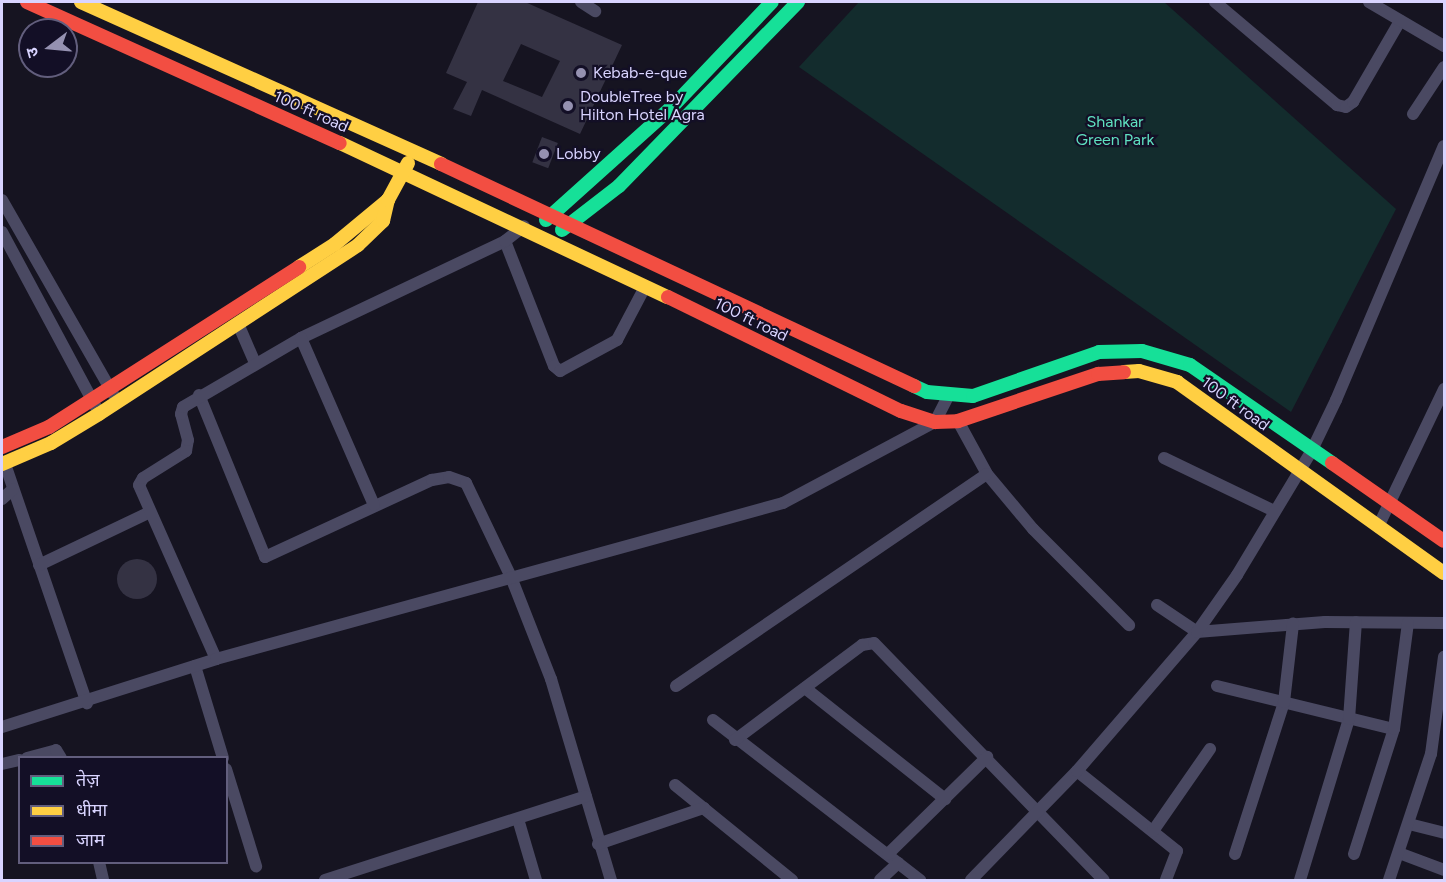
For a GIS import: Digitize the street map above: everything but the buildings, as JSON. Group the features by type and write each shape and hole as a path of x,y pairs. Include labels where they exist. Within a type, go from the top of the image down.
{"main road":[{"name":"100 ft road","path":"27,2 528,228 902,411 935,422 958,421 1098,374 1138,371 1177,382 1298,471 1444,573"},
{"name":"100 ft road","path":"81,2 552,216 904,383 948,396 973,396 1100,352 1142,351 1190,365 1311,452 1392,504 1444,541"},
{"path":"528,228 552,216 671,108 772,2"},
{"path":"549,238 619,186 798,2"},
{"path":"3,464 51,443 99,414 239,326 369,237 383,221 388,201 413,153"},
{"path":"2,447 49,427 92,400 335,244 388,201"}],"street":[{"path":"581,2 595,11"},
{"path":"1369,2 1444,46"},
{"path":"1223,4 1337,105 1346,107 1353,102 1400,21"},
{"path":"1413,114 1444,67"},
{"path":"971,880 1077,771 1197,632 1237,575 1311,452 1444,146"},
{"path":"2,200 118,402"},
{"path":"216,659 150,512 141,481 186,451 188,438 181,411 199,395 301,338 528,228"},
{"path":"2,232 99,414"},
{"path":"505,241 554,366 560,371 617,340 645,287"},
{"path":"239,326 255,363"},
{"path":"301,338 374,505"},
{"path":"1378,527 1392,504 1444,389"},
{"path":"199,395 265,557 432,480 449,477 465,483 511,577 551,679 598,844 611,880"},
{"path":"3,724 87,702 216,659 783,502 935,422 948,396"},
{"path":"958,421 987,474 1033,529 1129,626"},
{"path":"1164,458 1274,511"},
{"path":"3,464 87,702"},
{"path":"676,686 987,474"},
{"path":"2,499 13,489"},
{"path":"39,565 150,512"},
{"path":"1157,604 1197,632 1293,624 1444,623"},
{"path":"1300,880 1349,719 1356,622"},
{"path":"1354,854 1394,729 1408,623"},
{"path":"1235,854 1284,702 1293,624"},
{"path":"735,740 862,645 874,643 1104,880"},
{"path":"1389,880 1409,824 1435,734 1444,657"},
{"path":"195,666 222,756"},
{"path":"1217,686 1394,729"},
{"path":"805,688 945,799"},
{"path":"713,720 735,740 920,880"},
{"path":"1152,831 1210,749"},
{"path":"34,756 56,750 60,756"},
{"path":"888,854 987,757"},
{"path":"2,764 18,760"},
{"path":"1077,771 1178,854 1166,880"},
{"path":"228,775 256,866"},
{"path":"675,785 792,880"},
{"path":"325,880 586,796"},
{"path":"598,844 704,808"},
{"path":"518,819 532,880"},
{"path":"1409,824 1444,833"},
{"path":"1399,853 1444,870"},
{"path":"880,880 898,863"},
{"path":"99,864 103,880"}],"green space":[{"name":"Shankar Green Park","path":"859,2 1164,2 1396,209 1291,412 799,67"}],"traffic: fast":[{"path":"546,220 671,108 772,2"},
{"path":"562,230 619,186 798,2"},
{"path":"914,386 927,392 973,396 1099,352 1142,351 1190,365 1332,463"}],"traffic: slow":[{"path":"81,2 441,164"},
{"path":"340,143 668,297"},
{"path":"2,464 51,443 99,414 358,245 383,221 388,200 408,163"},
{"path":"299,267 335,244 388,200"},
{"path":"1124,372 1139,371 1177,382 1444,573"}],"traffic: jam":[{"path":"27,2 340,143"},
{"path":"441,164 914,386"},
{"path":"2,447 49,427 299,267"},
{"path":"668,297 901,411 935,422 958,421 1098,374 1124,372"},
{"path":"1332,463 1444,541"}],"place":[{"name":"Kebab-e-que","path":"581,73"},
{"name":"DoubleTree by Hilton Hotel Agra","path":"568,106"},
{"name":"Lobby","path":"544,154"}]}
